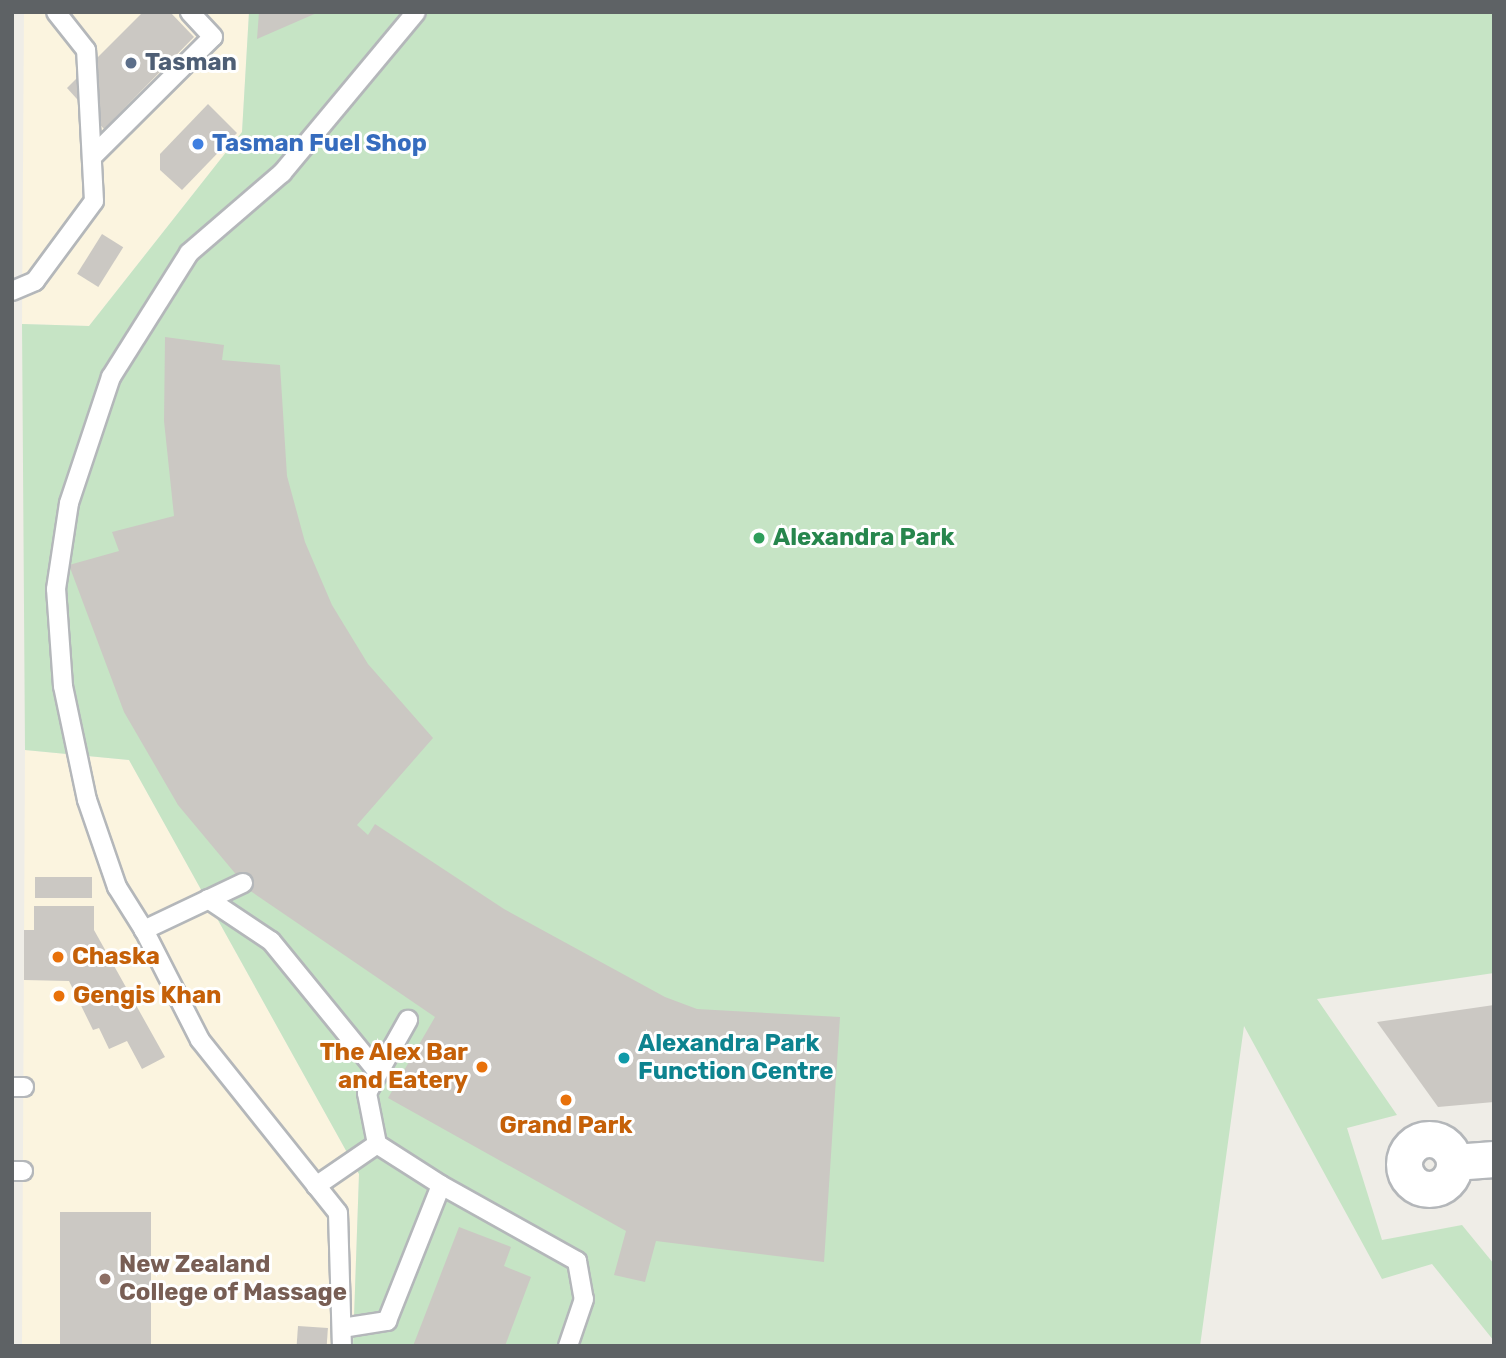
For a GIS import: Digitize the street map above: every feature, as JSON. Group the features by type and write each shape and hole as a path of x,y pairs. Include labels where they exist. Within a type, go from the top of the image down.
{"street":[{"path":"1454,1162 1494,1159"}],"lane":[{"path":"12,290 35,281 94,201 86,50 56,12"},
{"path":"92,157 213,37 190,12"},
{"path":"416,12 282,173 189,253 111,377 83,451 56,589 62,686 87,800 117,887 144,930 200,1040 338,1213 342,1337 387,1321 441,1185"},
{"path":"144,930 243,883"},
{"path":"208,899 271,941 378,1072"},
{"path":"408,1020 378,1072 366,1112 377,1144 441,1185 577,1261 584,1299 570,1345"},
{"path":"316,1186 377,1144"}],"shaded area":[{"path":"24,12 249,12 242,132 89,326 22,324"},
{"path":"25,750 129,760 359,1174 353,1346 22,1346"}],"green space":[{"name":"Alexandra Park","path":"249,12 1494,12 1494,973 1317,999 1397,1115 1347,1128 1382,1240 1462,1225 1494,1264 1494,1341 1432,1264 1382,1279 1244,1026 1200,1346 353,1346 359,1174 129,760 25,750 22,324 89,326 242,132"}],"building":[{"name":"Tasman","path":"143,12 170,12 194,37 104,129 67,88"},
{"path":"259,12 319,12 257,39"},
{"name":"Tasman Fuel Shop","path":"208,104 237,133 182,190 160,170 160,154"},
{"path":"102,234 123,247 98,287 77,274"},
{"path":"165,337 224,345 222,360 280,365 287,476 305,542 332,605 368,664 433,738 357,825 368,835 375,824 504,909 665,997 697,1009 840,1017 824,1262 656,1241 645,1282 614,1275 626,1231 388,1098 435,1017 249,890 178,805 124,712 69,565 119,551 112,532 174,516 164,421"},
{"path":"35,877 92,877 92,898 35,898"},
{"path":"34,906 94,906 94,930 165,1057 142,1069 127,1041 109,1049 99,1028 93,1030 69,981 24,980 24,930 34,930"},
{"path":"1494,1005 1494,1102 1438,1107 1377,1022"},
{"name":"New Zealand College of Massage","path":"60,1212 151,1212 151,1346 60,1346"},
{"path":"459,1227 511,1247 504,1266 531,1277 505,1346 413,1346"},
{"path":"298,1326 328,1328 327,1346 297,1346"}],"place":[{"name":"Tasman","path":"131,63"},
{"name":"Tasman Fuel Shop","path":"198,144"},
{"name":"Alexandra Park","path":"759,538"},
{"name":"Chaska","path":"58,957"},
{"name":"Gengis Khan","path":"59,996"},
{"name":"Alexandra Park Function Centre","path":"624,1058"},
{"name":"The Alex Bar and Eatery","path":"482,1067"},
{"name":"Grand Park","path":"566,1100"},
{"name":"New Zealand College of Massage","path":"105,1279"}]}
